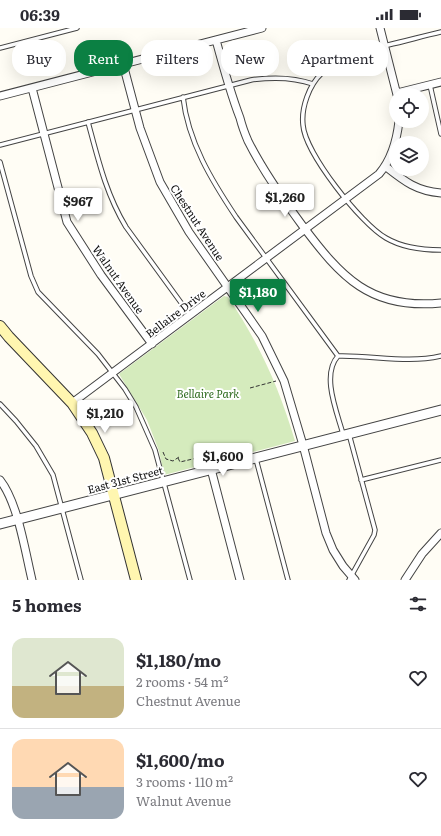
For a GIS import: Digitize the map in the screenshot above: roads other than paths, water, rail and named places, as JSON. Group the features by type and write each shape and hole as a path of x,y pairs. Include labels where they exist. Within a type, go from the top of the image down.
{"main road":[{"path":"0,326 72,403 92,434 101,452 114,494 136,580"}],"street":[{"path":"133,61 262,28"},
{"path":"380,28 383,40"},
{"path":"216,40 228,85 248,140 278,193 332,264 363,289 379,296 406,303 441,303"},
{"path":"388,58 396,88"},
{"path":"0,96 78,76"},
{"name":"Chestnut Avenue","path":"126,76 140,128 160,182 189,232 262,336 284,381 326,533 342,566 352,579"},
{"path":"419,88 441,82"},
{"name":"Walnut Avenue","path":"32,88 67,222 101,275 152,344"},
{"name":"Bellaire Drive","path":"72,403 374,178 385,166 393,147 398,128"},
{"path":"385,166 411,186 430,192 441,193"},
{"name":"East 31st Street","path":"0,524 164,482 208,466 256,458 441,410"},
{"path":"208,466 240,580"},
{"path":"0,480 7,490 17,520 32,580"},
{"path":"405,580 422,554 441,533"}],"lane":[{"path":"0,48 77,28"},
{"path":"388,45 441,32"},
{"path":"319,76 313,84 304,112 303,126 310,148 317,160 346,199 375,230 391,241 416,249 441,250"},
{"path":"0,145 251,80 270,78 291,79 313,84"},
{"path":"430,85 441,134"},
{"path":"183,98 184,109 192,136 209,174 236,217 338,356"},
{"path":"88,122 102,176 118,214 135,240 190,315"},
{"path":"0,162 31,276 38,292 98,354 125,389 136,407 155,450 190,580"},
{"path":"338,356 409,360 427,359 441,356"},
{"path":"338,356 333,363 331,370 331,390 362,480 375,530 374,536 352,579"},
{"path":"0,404 36,446 53,475 80,580"},
{"path":"256,458 288,580"},
{"path":"362,480 441,460"}],"park label":[{"name":"Bellaire Park","path":"208,393"}]}
